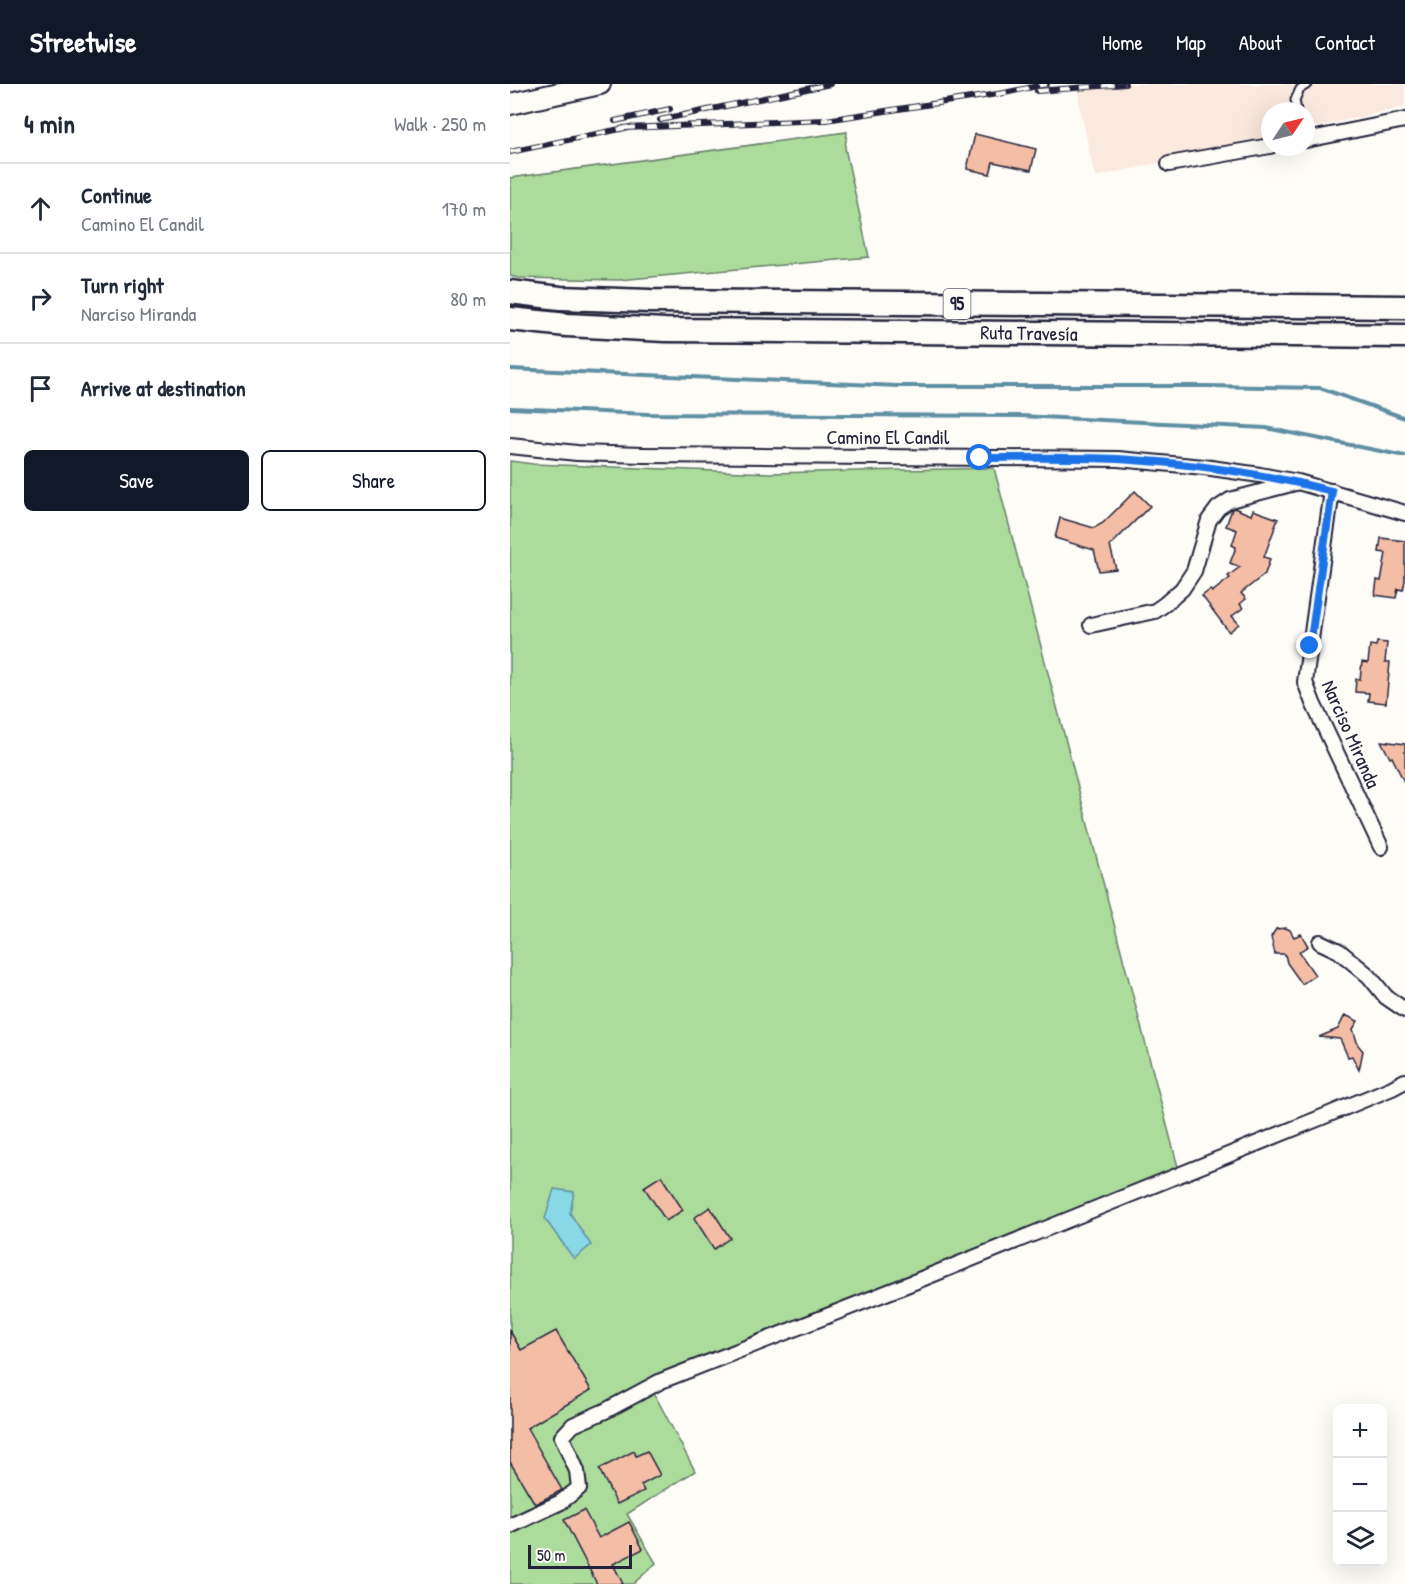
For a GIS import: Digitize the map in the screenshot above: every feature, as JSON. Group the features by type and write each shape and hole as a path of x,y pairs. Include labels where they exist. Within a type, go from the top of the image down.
{"highway":[{"name":"Ruta Travesía","path":"510,292 560,298 650,302 1405,307"},
{"name":"Ruta Travesía","path":"510,319 633,329 1405,336"}],"main road":[{"path":"510,104 600,84"}],"street":[{"path":"1315,136 1405,120"},
{"path":"1169,164 1261,148"},
{"name":"Camino El Candil","path":"510,446 577,453 1118,459 1204,467 1298,482 1405,513"},
{"path":"1091,625 1155,610 1174,597 1194,571 1209,520 1223,504 1236,498 1298,482"},
{"name":"Narciso Miranda","path":"1332,491 1305,682 1381,847"},
{"path":"1320,942 1339,951 1369,976 1386,997 1405,1010"},
{"path":"510,1526 561,1502 579,1488 578,1471 562,1437 573,1425 661,1381 1320,1118 1405,1081"}],"lane":[{"path":"1295,102 1300,89 1308,84"}],"shaded area":[{"path":"1077,84 1405,84 1405,107 1315,127 1315,102 1261,102 1261,140 1095,177"}],"green space":[{"path":"847,132 845,148 869,257 619,280 510,276 510,178"},
{"path":"510,461 533,464 770,473 994,468 1178,1167 807,1318 647,1380 695,1471 627,1514 656,1563 633,1584 510,1584"}],"water":[{"path":"554,1189 574,1192 570,1213 591,1245 574,1259 545,1219"}],"building":[{"path":"975,134 1036,149 1031,170 993,162 990,174 967,169"},
{"path":"1135,491 1150,506 1110,546 1116,569 1099,571 1094,550 1055,538 1060,518 1094,528 1103,523"},
{"path":"1234,508 1251,515 1253,510 1278,519 1264,557 1270,559 1265,574 1241,593 1246,599 1240,604 1243,608 1232,616 1239,624 1229,632 1202,596 1210,590 1212,592 1240,567 1230,563 1236,547 1232,545 1237,530 1226,526"},
{"path":"1381,538 1405,541 1405,581 1403,590 1398,589 1396,598 1375,595 1377,580 1381,581 1386,553 1379,552"},
{"path":"1377,642 1387,643 1385,662 1390,662 1386,703 1368,701 1369,693 1355,692 1356,679 1360,679 1362,662 1368,663 1370,645 1376,646"},
{"path":"1381,741 1405,744 1405,784 1392,757 1390,758"},
{"path":"1286,928 1294,937 1301,934 1308,946 1299,952 1315,975 1302,984 1287,963 1285,954 1275,954 1271,937 1276,929"},
{"path":"1345,1015 1358,1021 1353,1029 1358,1045 1363,1051 1359,1070 1352,1056 1348,1057 1340,1039 1319,1037 1338,1029"},
{"path":"661,1176 683,1210 666,1221 644,1187"},
{"path":"710,1207 730,1238 714,1249 694,1218"},
{"path":"510,1331 521,1350 556,1331 591,1390 527,1428 562,1490 535,1504 510,1462"},
{"path":"634,1451 636,1456 647,1451 660,1475 641,1485 644,1491 617,1504 599,1469"},
{"path":"584,1510 599,1538 629,1522 643,1549 613,1564 623,1584 597,1584 564,1520"}],"waterway":[{"path":"510,369 898,386 1320,388 1405,418"},
{"path":"510,408 648,414 1020,416 1266,428 1405,456"}],"railway":[{"path":"660,120 830,84"},
{"path":"624,128 826,120 1004,93 1047,84"},
{"path":"1037,91 1125,84"},
{"path":"615,121 670,109"},
{"path":"510,152 630,127"}],"route":[{"path":"980,458 1118,459 1204,467 1298,482 1332,491 1310,646"}]}
